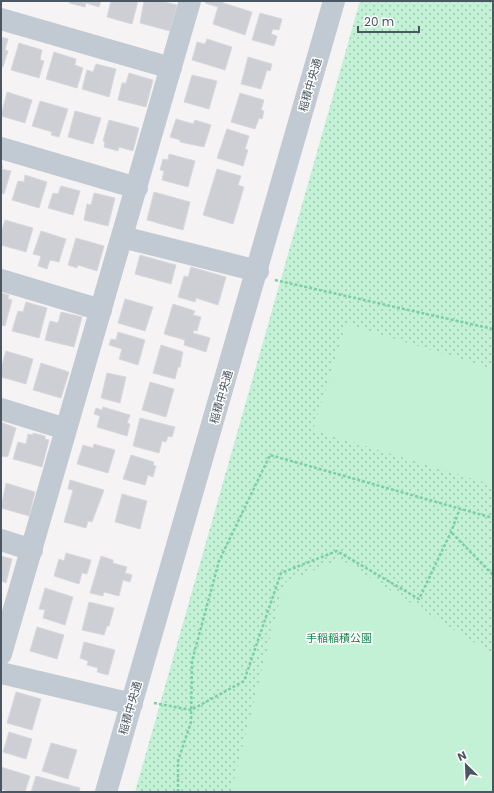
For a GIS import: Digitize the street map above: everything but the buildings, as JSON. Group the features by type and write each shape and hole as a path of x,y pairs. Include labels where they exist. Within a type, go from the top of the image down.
{"street":[{"path":"1,654 190,1"},
{"name":"稲積中央通","path":"106,792 140,703 265,275 334,1"},
{"path":"1,19 171,68"},
{"path":"1,148 136,188"},
{"path":"122,237 265,275"},
{"path":"1,280 101,310"},
{"path":"1,409 66,429"},
{"path":"1,540 32,550"},
{"path":"1,673 140,703"}],"path":[{"path":"265,275 493,329"},
{"path":"178,792 178,761 191,722 192,661 219,561 270,456 493,518"},
{"path":"140,703 191,710 244,681 281,574 336,551 419,599 451,532 460,508"},
{"path":"451,532 493,575"}],"green space":[{"name":"手稲稲積公園","path":"360,1 493,1 493,792 135,792"},
{"path":"346,324 493,369 493,485 313,430"},
{"path":"340,559 493,654 493,792 231,792 284,583"}]}
